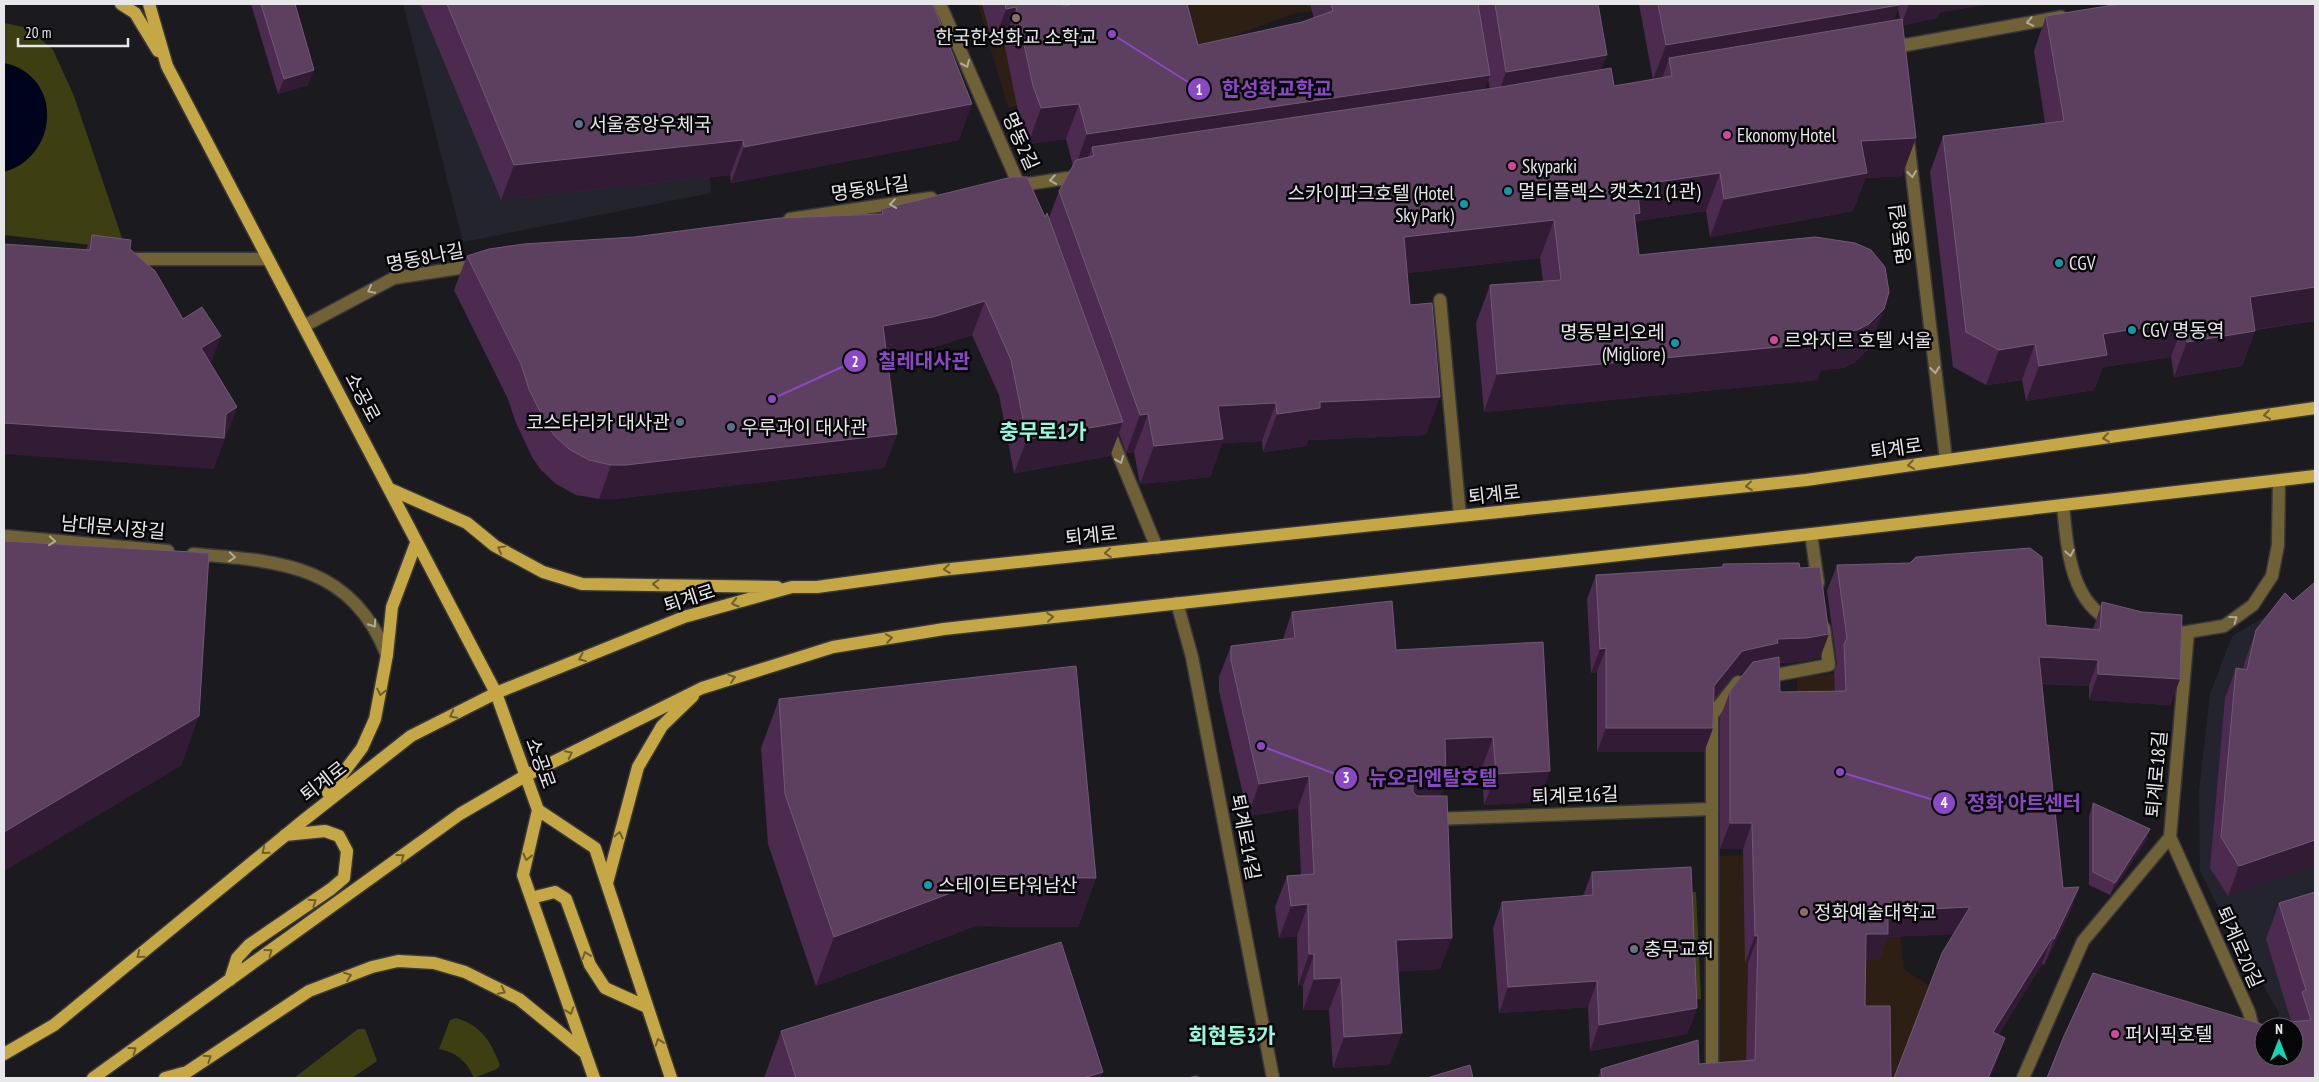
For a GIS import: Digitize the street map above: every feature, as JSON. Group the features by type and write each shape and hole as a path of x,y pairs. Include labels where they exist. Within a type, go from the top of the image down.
{"main road":[{"path":"121,4 135,13 167,66"},
{"name":"소공로","path":"148,4 167,66 496,693 538,810 523,875 594,1078"},
{"name":"퇴계로","path":"4,1054 54,1025 285,835 411,736 496,693 684,617 792,587 817,587 940,570 1806,480 2315,408"},
{"path":"93,1078 460,814 525,776 702,688 833,646 944,629 1811,534 2315,476"},
{"path":"390,489 467,523 495,546 543,572 582,584 792,587"},
{"path":"304,820 336,785 362,748 375,719 387,655 392,607 416,543"},
{"path":"607,883 638,767 662,726 702,688"},
{"name":"소공로","path":"538,810 595,848 671,1078"},
{"path":"230,980 237,958 249,945 344,878 347,851 339,836 324,831 285,835"},
{"path":"531,898 555,892 566,898 590,965 605,988 647,1006"},
{"path":"165,1078 187,1072 308,991 372,968 398,961 434,963 465,972 519,999 584,1052"}],"street":[{"name":"명동2길","path":"940,4 1020,185 1026,204"},
{"path":"1877,51 1897,52 2072,15"},
{"path":"1894,30 1897,52"},
{"name":"명동8길","path":"1906,126 1946,460"},
{"path":"1000,188 1097,174"},
{"name":"명동8나길","path":"775,221 941,197"},
{"path":"110,258 268,259"},
{"name":"명동8나길","path":"304,326 394,278 491,263"},
{"path":"1440,300 1460,516"},
{"path":"1103,414 1157,548"},
{"path":"2165,635 2224,626 2253,605 2272,576 2278,545 2279,480"},
{"path":"2063,505 2072,564 2082,593 2090,608 2101,617 2127,628"},
{"path":"1811,534 1820,600"},
{"name":"남대문시장길","path":"4,536 256,559 292,567 325,580 350,597 367,615 378,632 387,655"},
{"name":"퇴계로14길","path":"1177,603 1192,657 1273,1078"},
{"path":"1712,1078 1712,716 1739,681 1828,665 1822,618"},
{"name":"퇴계로18길","path":"2023,1078 2083,941 2170,837 2188,632"},
{"name":"퇴계로16길","path":"1419,820 1712,809"},
{"name":"퇴계로20길","path":"2170,837 2249,1012 2254,1034"}],"shaded area":[{"name":"서울중앙우체국","path":"403,4 697,4 711,193 463,242"},
{"path":"978,4 1390,4 1295,13 1179,56 1008,108"},
{"path":"4,23 28,28 53,50 74,96 122,238 117,248 4,235"},
{"path":"2272,613 2315,650 2315,1078 2304,1067 2304,1017 2279,1017 2279,1013 2214,899 2200,870 2199,791 2210,694 2232,636"},
{"name":"정화예술대학교","path":"1872,670 1887,833 1904,969 1941,994 1922,1078 1712,1078 1712,856 1801,853 1797,677"},
{"path":"1696,892 1701,999 1686,1000 1681,893"},
{"path":"456,1018 465,1021 479,1030 489,1042 500,1065 497,1069 474,1078 461,1059 456,1055 439,1049 450,1020"},
{"path":"358,1029 365,1029 377,1061 352,1078 294,1078"}],"water":[{"path":"4,63 23,70 37,83 45,99 47,116 44,134 36,150 22,163 4,172"}],"building":[{"path":"261,4 295,4 314,70 284,79"},
{"path":"447,4 933,4 972,104 744,147 743,140 514,165"},
{"path":"1005,4 1063,4 1064,6 1074,4 1187,4 1198,45 1302,22 1333,11 1331,4 1478,4 1490,75 1087,134 1079,104 1041,108 1033,86 1016,7 1006,9"},
{"path":"1495,4 1598,4 1607,55 1506,72"},
{"path":"1658,4 1899,4 1899,5 1666,45"},
{"path":"2119,4 2315,4 2315,287 2250,297 2255,331 2187,342 2184,321 2103,334 2107,355 2039,366 2035,344 1999,350 1966,332 1943,136 2064,121 2046,16"},
{"path":"1902,19 1916,138 1861,141 1867,173 1724,199 1720,173 1637,185 1640,213 1634,214 1639,255 1815,237 1855,243 1871,250 1885,267 1889,292 1884,309 1869,324 1857,330 1831,332 1831,342 1497,374 1490,285 1561,280 1554,220 1404,237 1410,305 1432,303 1440,397 1320,402 1320,408 1277,414 1276,403 1218,406 1223,439 1154,446 1148,414 1140,415 1059,191 1076,160 1094,156 1092,147 1501,87 1611,68 1614,86 1672,76 1669,58"},
{"path":"1012,177 1027,177 1045,217 1047,213 1123,422 1027,439 1011,360 985,301 933,317 883,326 897,434 626,465 611,465 589,460 569,449 554,435 545,422 529,389 521,364 467,256 489,249 524,244 634,237 780,218 883,214 882,209"},
{"path":"92,235 131,240 130,249 155,271 183,319 202,307 221,336 201,348 237,407 226,414 224,438 4,423 4,244 90,250"},
{"path":"4,541 209,553 199,716 4,832"},
{"path":"2030,548 2042,557 2046,625 2100,630 2102,602 2142,612 2182,615 2180,679 2098,674 2098,660 2039,657 2063,888 2079,887 2054,939 2052,938 1993,1032 2005,1038 1988,1078 1894,1078 1942,953 1970,907 1888,911 1888,934 1866,934 1865,1006 1890,1006 1891,1078 1602,1078 1601,1069 1698,1040 1699,1064 1755,1060 1758,936 1755,936 1752,823 1730,823 1730,691 1753,662 1779,657 1780,692 1846,691 1844,645 1847,638 1837,565 1910,563 1916,557"},
{"path":"1799,563 1800,568 1820,567 1829,634 1807,638 1777,639 1778,643 1742,651 1714,686 1713,728 1606,728 1606,648 1600,649 1596,575 1723,567 1723,564"},
{"path":"2315,582 2315,840 2239,866 2221,837 2236,668 2247,670 2256,630 2285,593 2293,601"},
{"path":"1392,601 1396,650 1543,642 1550,771 1496,774 1493,737 1445,739 1446,780 1420,780 1413,785 1413,792 1417,796 1447,796 1452,938 1396,940 1402,1033 1344,1037 1341,978 1314,979 1314,954 1309,954 1308,904 1291,906 1287,876 1314,874 1309,776 1259,784 1231,660 1231,646 1295,638 1292,612"},
{"name":"스테이트타워남산","path":"1076,666 1096,878 993,877 834,937 785,794 779,699"},
{"path":"2093,803 2150,829 2115,883 2093,872"},
{"path":"1691,867 1697,1008 1599,1025 1597,981 1508,987 1502,902 1593,895 1592,872"},
{"path":"2315,892 2315,1078 2047,1078 2093,973 2254,1022 2254,1067 2304,1067 2304,1021 2311,1020 2302,992 2306,990 2279,903"},
{"path":"1061,942 1103,1072 1083,1078 796,1078 781,1031"},
{"path":"1470,1065 1473,1078 1427,1078"}],"place":[{"name":"한국한성화교 소학교","path":"1016,18"},
{"name":"한성화교학교","path":"1112,34"},
{"name":"서울중앙우체국","path":"579,124"},
{"name":"Ekonomy Hotel","path":"1727,135"},
{"name":"Skyparki","path":"1512,166"},
{"name":"멀티플렉스 캣츠21 (1관)","path":"1508,191"},
{"name":"스카이파크호텔 (Hotel Sky Park)","path":"1464,204"},
{"name":"CGV","path":"2059,263"},
{"name":"CGV 명동역","path":"2132,330"},
{"name":"르와지르 호텔 서울","path":"1774,340"},
{"name":"명동밀리오레 (Migliore)","path":"1675,343"},
{"name":"칠레대사관","path":"772,399"},
{"name":"코스타리카 대사관","path":"680,422"},
{"name":"우루과이 대사관","path":"731,427"},
{"name":"뉴오리엔탈호텔","path":"1261,746"},
{"name":"정화 아트센터","path":"1840,772"},
{"name":"스테이트타워남산","path":"928,885"},
{"name":"정화예술대학교","path":"1804,912"},
{"name":"충무교회","path":"1634,949"},
{"name":"퍼시픽호텔","path":"2115,1034"}],"district":[{"name":"충무로1가","path":"1043,432"},
{"name":"회현동3가","path":"1232,1036"}]}
